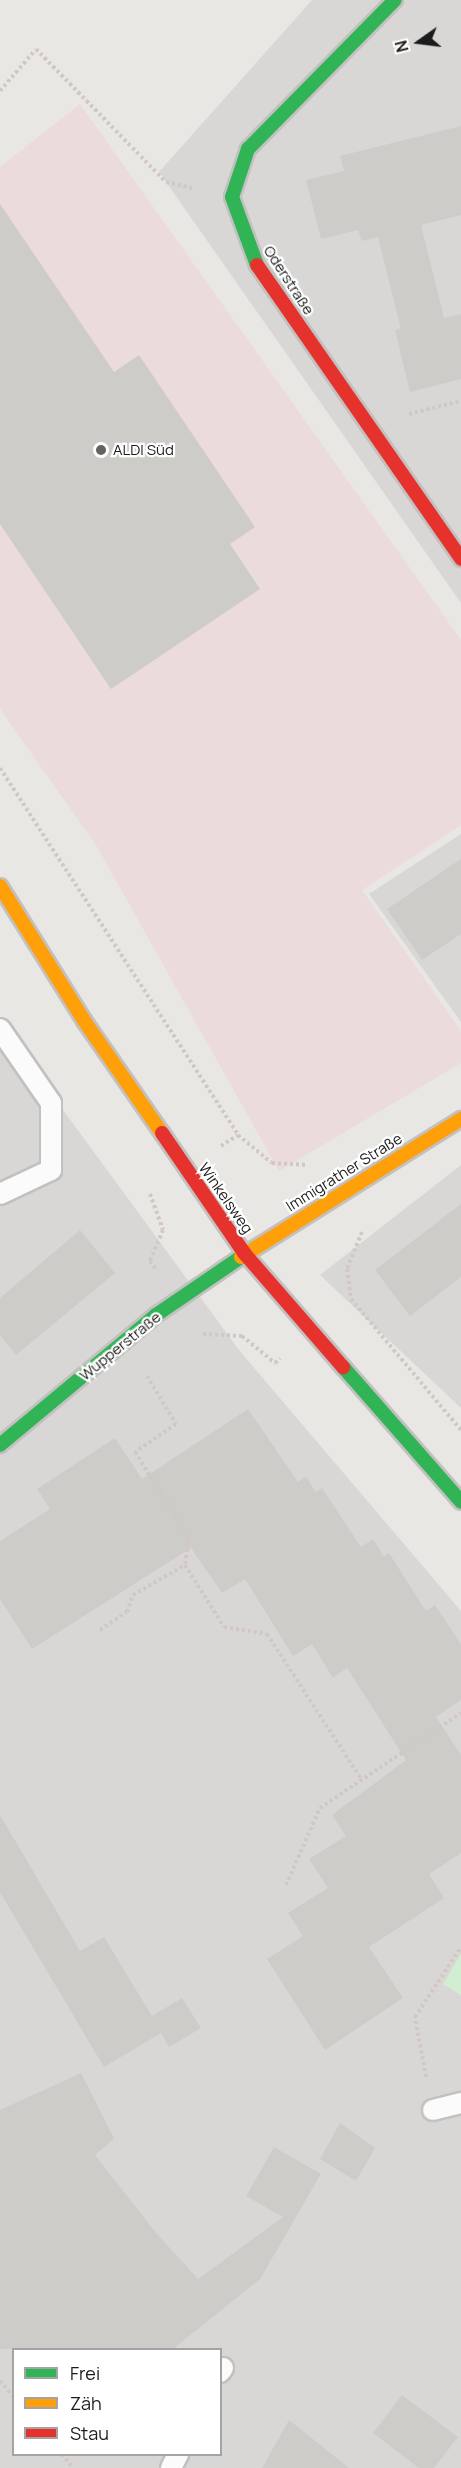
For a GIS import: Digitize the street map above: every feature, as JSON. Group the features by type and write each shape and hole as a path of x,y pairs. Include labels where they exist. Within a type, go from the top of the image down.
{"street":[{"path":"232,197 248,148 395,0"},
{"name":"Oderstraße","path":"232,197 251,256 461,559"},
{"name":"Winkelsweg","path":"0,886 86,1022 245,1254 461,1502"},
{"name":"Immigrather Straße","path":"245,1254 461,1119"},
{"name":"Wupperstraße","path":"0,1444 156,1315 245,1254"}],"lane":[{"path":"0,1029 51,1103 51,1170 0,1194"},
{"path":"433,2110 461,2103"}],"path":[{"path":"0,91 36,49 165,182 232,197"},
{"path":"0,768 238,1135"},
{"path":"351,1299 461,1430"},
{"path":"146,1373 176,1424 135,1452 189,1537 185,1565 224,1627 267,1634 361,1779"},
{"path":"100,1630 127,1612 133,1595 185,1565"},
{"path":"286,1885 320,1808 461,1713"},
{"path":"433,2110 415,2017 461,1947"},
{"path":"0,2381 12,2395"},
{"path":"64,2456 73,2468"}],"shaded area":[{"path":"312,0 461,0 461,603 159,172"},
{"path":"80,104 461,640 461,825 362,890 461,1031 461,1063 279,1171 96,845 0,709 0,167"},
{"path":"461,834 461,1022 369,894"},
{"path":"0,1024 239,1350 461,1611 461,2468 0,2468"},
{"path":"461,1165 461,1408 320,1275"}],"green space":[{"path":"461,1954 461,1995 443,1984"}],"building":[{"path":"461,126 461,215 421,225 444,318 461,314 461,379 410,392 395,330 401,329 378,237 362,241 358,230 321,239 306,180 344,171 340,156"},
{"name":"ALDI Süd","path":"0,204 114,372 139,355 255,527 230,544 260,589 111,689 0,524"},
{"path":"461,859 461,934 422,960 387,909"},
{"path":"461,1204 461,1277 410,1316 375,1270"},
{"path":"80,1230 115,1273 16,1355 0,1335 0,1298"},
{"path":"248,1409 298,1482 306,1477 316,1492 322,1488 361,1547 373,1539 384,1557 389,1553 426,1611 435,1605 461,1644 461,1700 436,1717 461,1755 461,1853 429,1874 444,1898 369,1947 403,1998 325,2050 267,1959 303,1936 288,1913 328,1888 309,1859 346,1836 332,1815 406,1760 347,1668 333,1678 312,1644 293,1656 245,1579 222,1593 191,1548 32,1649 0,1599 0,1541 50,1509 37,1489 115,1438 142,1479"},
{"path":"0,1815 80,1951 104,1937 152,2016 182,1998 201,2028 169,2047 161,2033 104,2067 0,1892"},
{"path":"81,2073 114,2139 95,2155 157,2234 198,2279 283,2217 246,2196 274,2147 321,2174 260,2279 174,2348 0,2349 0,2110"},
{"path":"340,2123 375,2148 356,2181 320,2159"},
{"path":"402,2395 458,2437 434,2468 419,2468 373,2433"},
{"path":"289,2420 349,2468 262,2468"}],"traffic: fast":[{"path":"257,265 232,197 248,149 395,0"},
{"path":"0,1445 156,1315 241,1257"},
{"path":"343,1367 461,1502"}],"traffic: slow":[{"path":"0,886 85,1022 162,1133"},
{"path":"241,1257 461,1119"}],"traffic: jam":[{"path":"257,265 461,559"},
{"path":"162,1133 245,1254 343,1367"}],"place":[{"name":"ALDI Süd","path":"101,450"}]}
